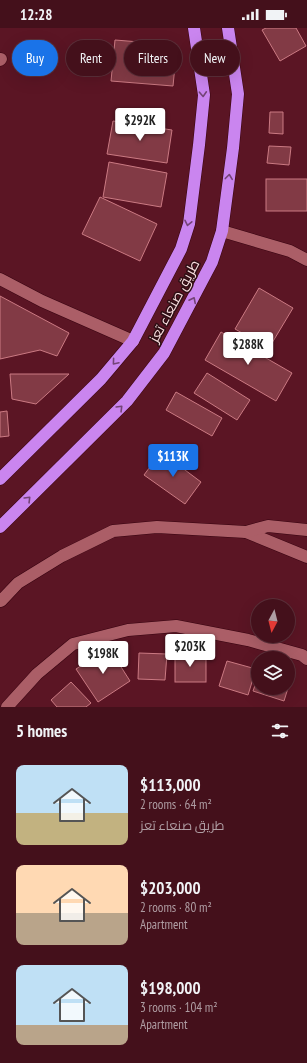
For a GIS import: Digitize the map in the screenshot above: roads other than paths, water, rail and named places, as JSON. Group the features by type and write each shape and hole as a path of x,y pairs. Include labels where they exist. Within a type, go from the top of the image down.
{"highway":[{"name":"طريق صنعاء تعز","path":"0,479 101,378 133,341 181,249 189,224 204,95 194,28"},
{"name":"طريق صنعاء تعز","path":"0,527 127,401 164,353 212,262 222,231 233,148 238,94 228,28"}],"street":[{"path":"222,231 290,251 307,260"},
{"path":"0,279 42,301 133,341"},
{"path":"1,601 18,583 62,556 112,531 157,527 246,532 268,526 307,530"},
{"path":"246,532 307,557"},
{"path":"7,707 37,674 73,644 128,630 176,626 248,640 302,655 307,659"}]}
